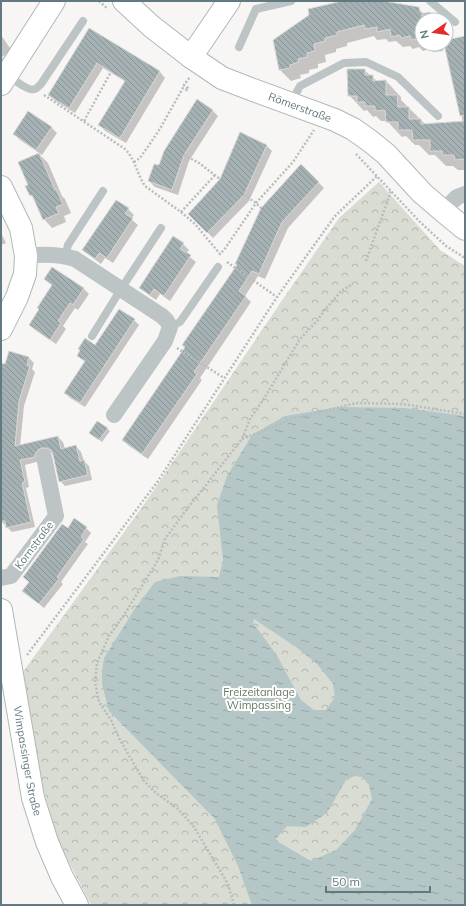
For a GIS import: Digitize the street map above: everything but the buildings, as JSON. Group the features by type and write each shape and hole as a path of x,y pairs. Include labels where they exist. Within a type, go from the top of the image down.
{"street":[{"path":"4,79 54,1"},
{"path":"189,69 229,1"},
{"name":"Römerstraße","path":"118,6 151,26 189,69 222,78 335,120 353,129 386,154 422,193 442,211 465,228"},
{"path":"1,187 21,228 26,256 25,274 17,297 1,329"},
{"path":"442,211 457,197 465,194"},
{"path":"26,256 42,254 65,256 80,262 162,316 167,321 168,334 114,415"},
{"name":"Kornstraße","path":"1,578 11,576 56,516 44,457"},
{"name":"Wimpassinger Straße","path":"1,610 33,798 47,842 62,877 77,905"}],"lane":[{"path":"239,47 256,10 291,1"},
{"path":"430,1 455,22"},
{"path":"4,79 28,89 36,89 41,84 83,21"},
{"path":"291,104 300,86 344,63 366,62 398,77 438,116"},
{"path":"65,256 68,245 103,191"},
{"path":"92,336 161,228"},
{"path":"168,334 180,322 218,267"}],"path":[{"path":"99,1 118,6"},
{"path":"189,69 196,80"},
{"path":"134,162 140,158 158,132 183,88 187,90 188,88 184,85 189,69"},
{"path":"84,121 111,72"},
{"path":"36,89 125,149 134,162 145,186 195,224 223,258"},
{"path":"220,254 256,203 293,162 316,126"},
{"path":"355,154 425,227 446,246 465,258"},
{"path":"184,155 200,163 220,179"},
{"path":"181,212 215,175"},
{"path":"27,656 158,480 277,297 335,216 377,176"},
{"path":"366,262 391,191"},
{"path":"244,195 261,208"},
{"path":"226,261 277,297"},
{"path":"234,905 228,884 194,827 178,809 156,793 144,781 120,740 111,720 99,702 95,682 97,663 109,636 124,615 158,560 165,539 242,439 250,419 300,339 317,321 341,291 351,286"},
{"path":"168,334 224,378"},
{"path":"242,439 292,419 356,403 403,404 465,414"}],"green space":[{"name":"Freizeitanlage Wimpassing","path":"379,182 440,250 465,266 465,905 91,905 59,843 40,778 20,676 145,503 339,218"}],"water":[{"path":"339,407 405,408 465,416 465,905 252,905 238,866 215,819 109,711 102,684 104,658 134,610 155,582 180,576 219,577 223,560 217,505 227,476 252,435 285,416","holes":["254,619 296,647 317,664 333,684 335,697 326,710 314,710 301,700 276,654 253,623","355,776 362,777 369,785 372,799 355,830 336,850 311,861 275,840 287,826 306,827 327,813 346,780"]}]}
